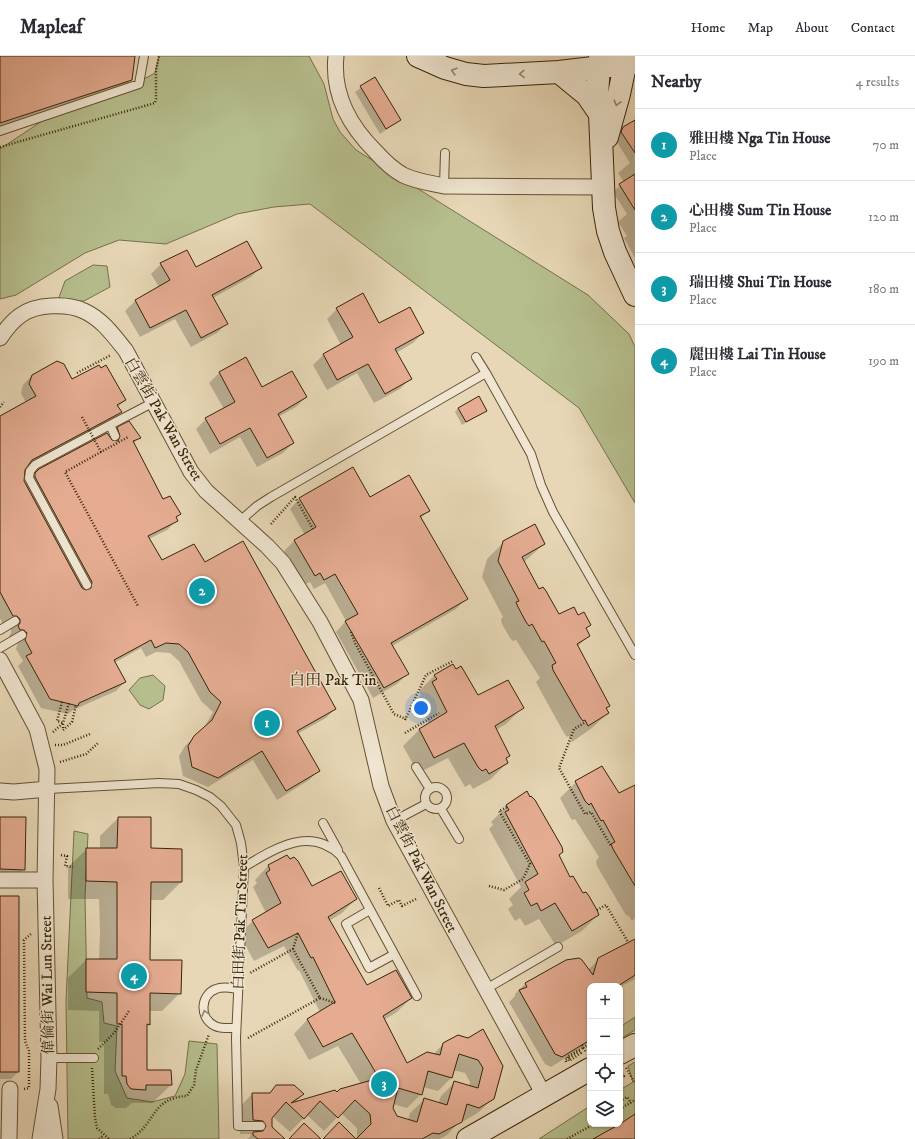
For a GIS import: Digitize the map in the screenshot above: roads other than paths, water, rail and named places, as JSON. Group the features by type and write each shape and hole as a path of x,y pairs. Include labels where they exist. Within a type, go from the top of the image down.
{"main road":[{"path":"418,56 445,68 466,74 484,76 560,72 599,62 629,62 601,160"},
{"path":"599,62 597,93 600,114 602,187 608,231 615,252 635,295"},
{"path":"560,72 587,95 600,114"},
{"path":"623,1057 635,1045"},
{"path":"468,1139 587,1072"}],"street":[{"path":"336,56 334,72 342,105 363,139 387,164 402,174 418,181 444,186 602,187"},
{"name":"白雲街 Pak Wan Street","path":"0,338 10,324 22,314 32,310 59,307 83,310 93,316 113,334 126,351 191,472 206,491 240,521 283,563 316,616 361,700 381,786 394,821 544,1095"},
{"path":"0,660 37,728 47,769 48,789"},
{"name":"白田街 Pak Tin Street","path":"0,791 14,792 48,789"},
{"name":"偉倫街 Wai Lun Street","path":"40,1139 48,1090 49,1058 45,880 48,789"},
{"path":"0,880 45,880"},
{"path":"9,1139 15,1089"},
{"name":"偉倫街 Wai Lun Street","path":"48,1090 55,1139"}],"lane":[{"path":"0,131 139,84 144,56"},
{"path":"444,186 445,153"},
{"path":"476,357 529,448 541,485 553,512 635,655"},
{"path":"240,521 257,506 271,497 486,373"},
{"path":"87,585 29,478 30,471 35,465 154,402"},
{"path":"110,425 115,436"},
{"path":"0,630 15,622"},
{"path":"0,648 22,635"},
{"path":"416,767 430,789"},
{"name":"白田街 Pak Tin Street","path":"48,789 159,783 179,784 210,797 221,806 236,825 242,843 244,867 236,1028 238,1126 261,1126"},
{"path":"440,788 446,793 446,804 441,809 434,809 426,804 426,794 430,789 440,788"},
{"path":"394,821 426,804"},
{"path":"441,809 459,840"},
{"path":"323,823 393,955 417,996"},
{"path":"244,867 273,849 294,842 314,842 326,844 341,856"},
{"path":"370,910 346,924 369,968 393,955"},
{"path":"486,989 558,948"},
{"path":"236,1028 215,1026 206,1019 203,1008 206,997 215,989 238,989"},
{"path":"49,1058 93,1060"}],"place":[{"name":"心田樓 Sum Tin House","path":"202,591"},
{"name":"雅田樓 Nga Tin House","path":"267,723"},
{"name":"麗田樓 Lai Tin House","path":"134,976"},
{"name":"瑞田樓 Shui Tin House","path":"384,1084"}],"district":[{"name":"白田 Pak Tin","path":"333,679"}]}
